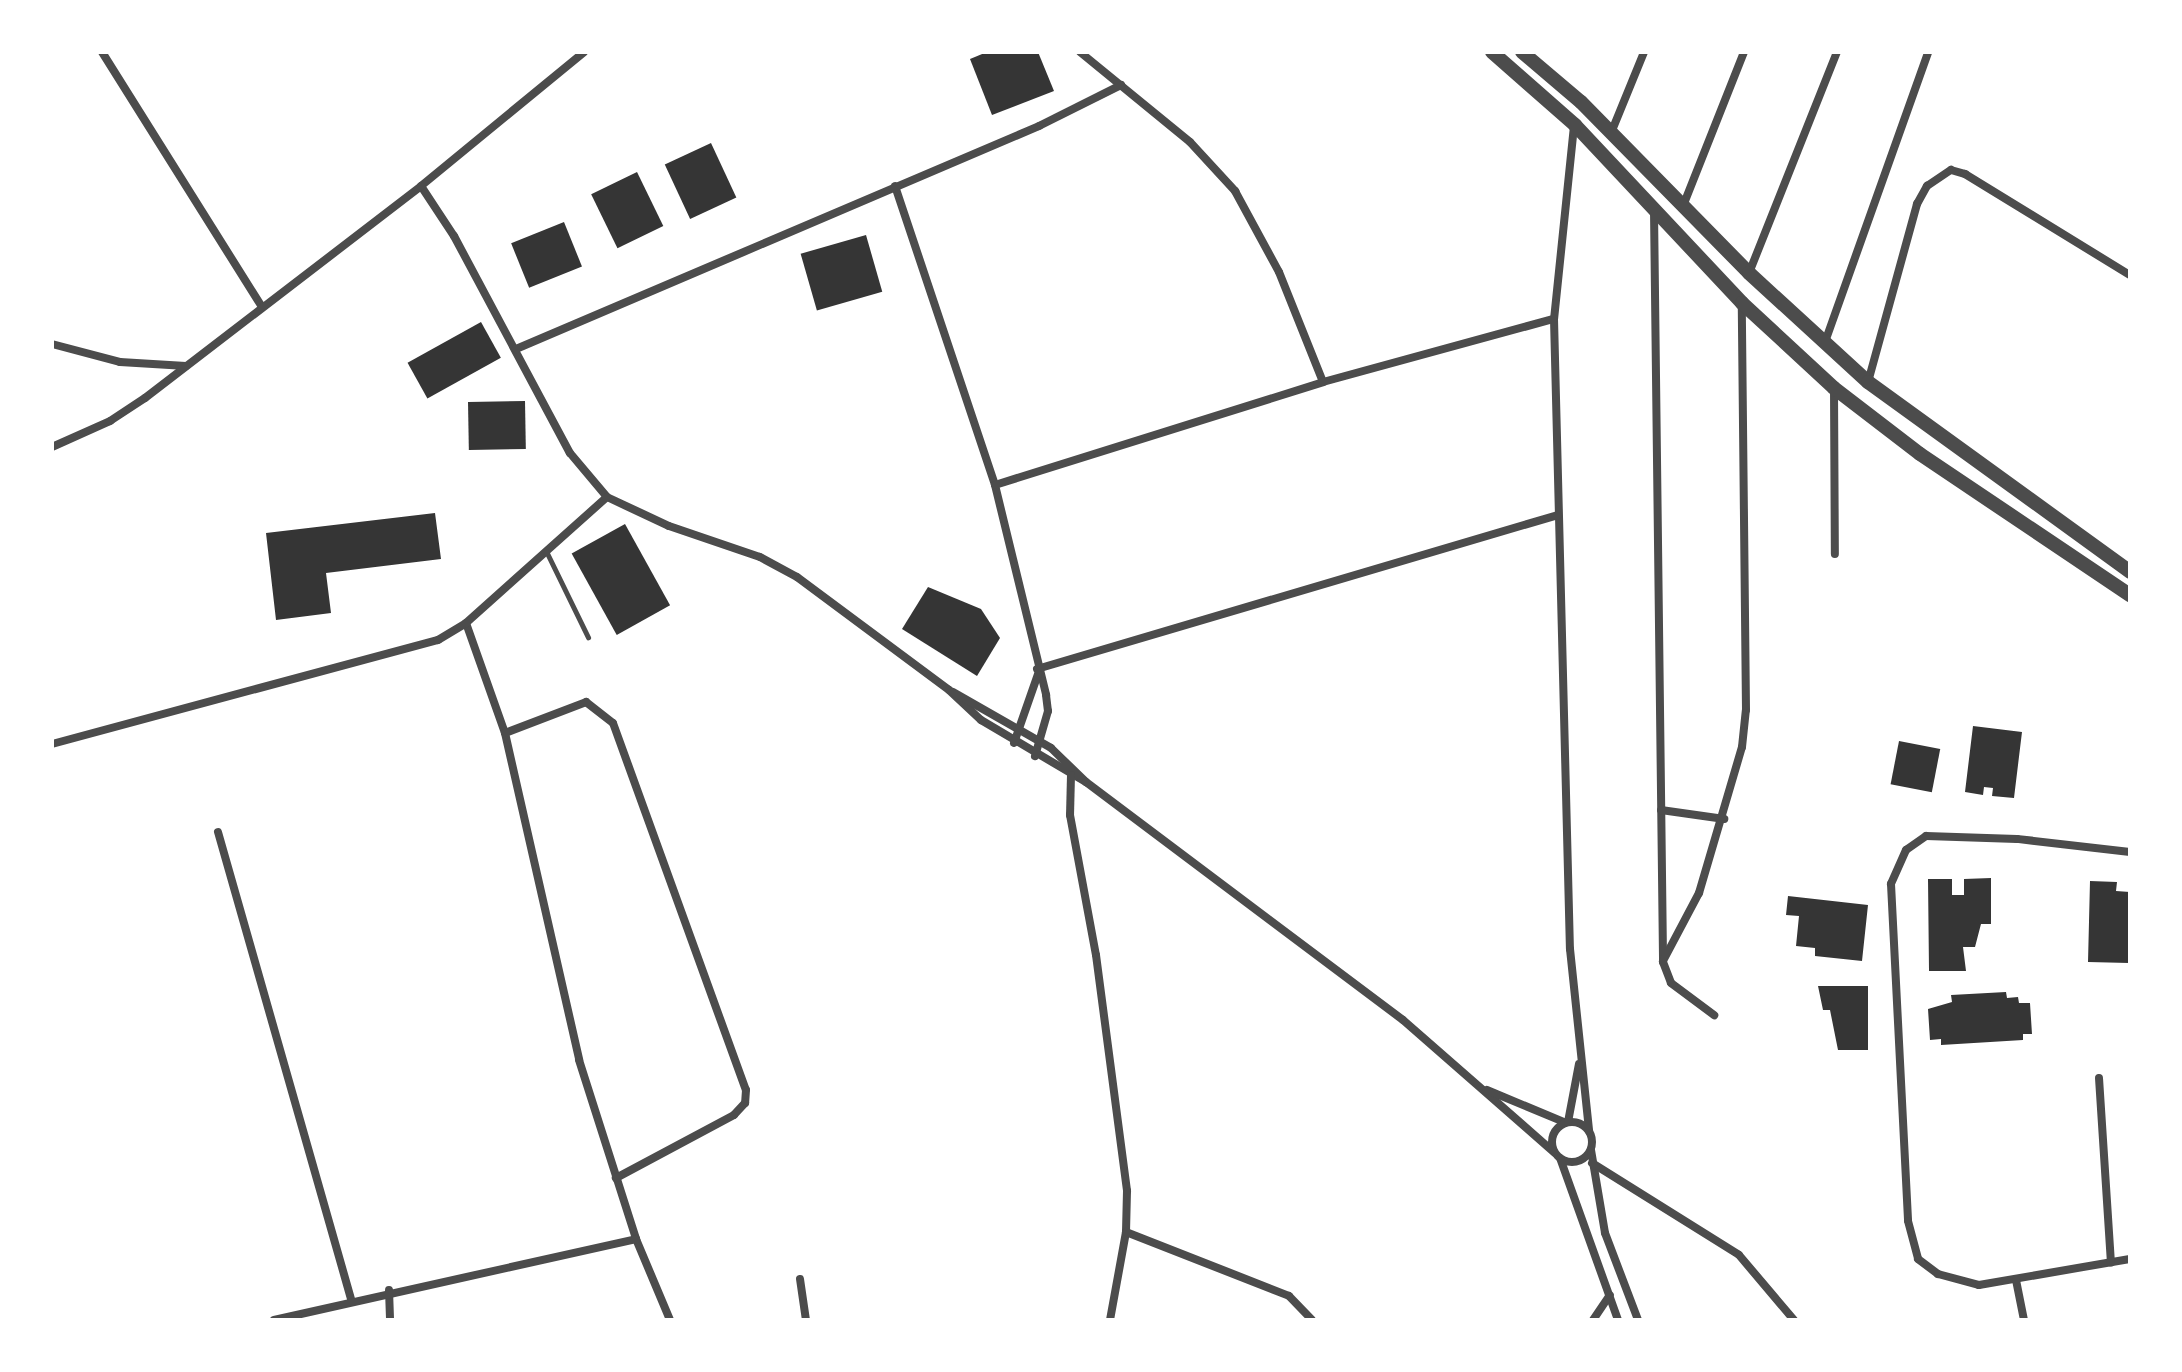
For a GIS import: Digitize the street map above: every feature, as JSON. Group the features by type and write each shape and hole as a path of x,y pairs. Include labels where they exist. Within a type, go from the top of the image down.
{"street":[{"path":"102,52 262,307"},
{"path":"52,447 110,421 186,366 421,186 584,52"},
{"path":"1080,52 1190,142 1235,191 1279,272 1323,382"},
{"path":"1492,52 1575,125 1742,303 1834,388 1920,454 2130,594"},
{"path":"1522,52 1611,133 1749,273 1868,382 2130,572"},
{"path":"1611,133 1644,52"},
{"path":"1683,206 1744,52"},
{"path":"1749,273 1837,52"},
{"path":"1825,342 1928,52"},
{"path":"516,349 1121,85"},
{"path":"1575,125 1554,319 1570,949 1592,1163 1605,1233 1638,1320"},
{"path":"1868,382 1917,204 1927,186 1951,170 1965,174 2130,275"},
{"path":"421,186 516,349 570,453 607,497 785,570 949,690 1014,743 1072,772"},
{"path":"895,186 995,485 1048,711 1035,756"},
{"path":"1654,210 1663,962 1671,983 1714,1015"},
{"path":"1663,962 1699,893 1724,819 1746,710 1742,303"},
{"path":"995,485 1323,382 1554,319"},
{"path":"52,344 120,362 186,366"},
{"path":"1834,388 1835,554"},
{"path":"52,744 408,650 466,623 607,497"},
{"path":"1038,672 1558,515"},
{"path":"466,623 505,733 560,983 616,1178 636,1239 670,1320"},
{"path":"1014,743 1038,672"},
{"path":"949,690 1041,741 1072,772 1403,1020 1557,1155 1577,1162 1591,1150"},
{"path":"505,733 586,702 613,723 746,1090 745,1103 734,1115 616,1178"},
{"path":"1072,772 1070,815 1121,1139 1126,1232 1110,1320"},
{"path":"1661,810 1724,819"},
{"path":"218,832 352,1301"},
{"path":"2130,852 1935,835 1917,840 1894,873 1911,1245 1918,1259 1938,1274 1979,1285 2130,1259"},
{"path":"1580,1060 1566,1122 1554,1131 1557,1155 1618,1320"},
{"path":"2099,1078 2111,1263"},
{"path":"1483,1088 1589,1131"},
{"path":"1592,1163 1739,1255 1794,1320"},
{"path":"1126,1232 1289,1296 1312,1320"},
{"path":"274,1320 389,1290 636,1239"},
{"path":"800,1279 806,1320"},
{"path":"2016,1280 2024,1320"},
{"path":"389,1290 390,1320"},
{"path":"1593,1320 1610,1295"}],"lane":[{"path":"546,551 588,637"}],"building":[{"path":"987,52 1038,52 1054,91 992,115 970,59"},
{"path":"711,143 736,197 690,219 665,165"},
{"path":"637,172 663,226 617,248 591,194"},
{"path":"564,222 582,267 529,288 511,243"},
{"path":"866,235 882,292 817,310 801,254"},
{"path":"481,322 501,358 427,399 408,363"},
{"path":"525,401 526,449 469,450 468,402"},
{"path":"435,513 441,559 326,573 331,613 276,620 266,533"},
{"path":"625,524 670,605 617,635 572,554"},
{"path":"928,587 981,609 1000,638 977,676 902,629"},
{"path":"1973,726 2022,732 2014,798 1992,796 1993,788 1984,787 1983,795 1965,792"},
{"path":"1899,741 1940,749 1932,792 1891,784"},
{"path":"1991,878 1991,924 1981,924 1975,947 1963,947 1966,971 1929,971 1928,879 1952,879 1952,895 1964,895 1964,879"},
{"path":"2090,881 2117,882 2116,891 2130,892 2129,963 2088,962"},
{"path":"1788,896 1868,905 1862,961 1815,956 1815,948 1796,946 1799,916 1786,915"},
{"path":"1818,986 1868,986 1868,1050 1838,1050 1830,1010 1823,1010"},
{"path":"2006,992 2007,998 2018,997 2019,1003 2030,1003 2032,1034 2023,1034 2023,1040 1941,1045 1941,1039 1930,1040 1928,1009 1952,1002 1951,995"}]}
